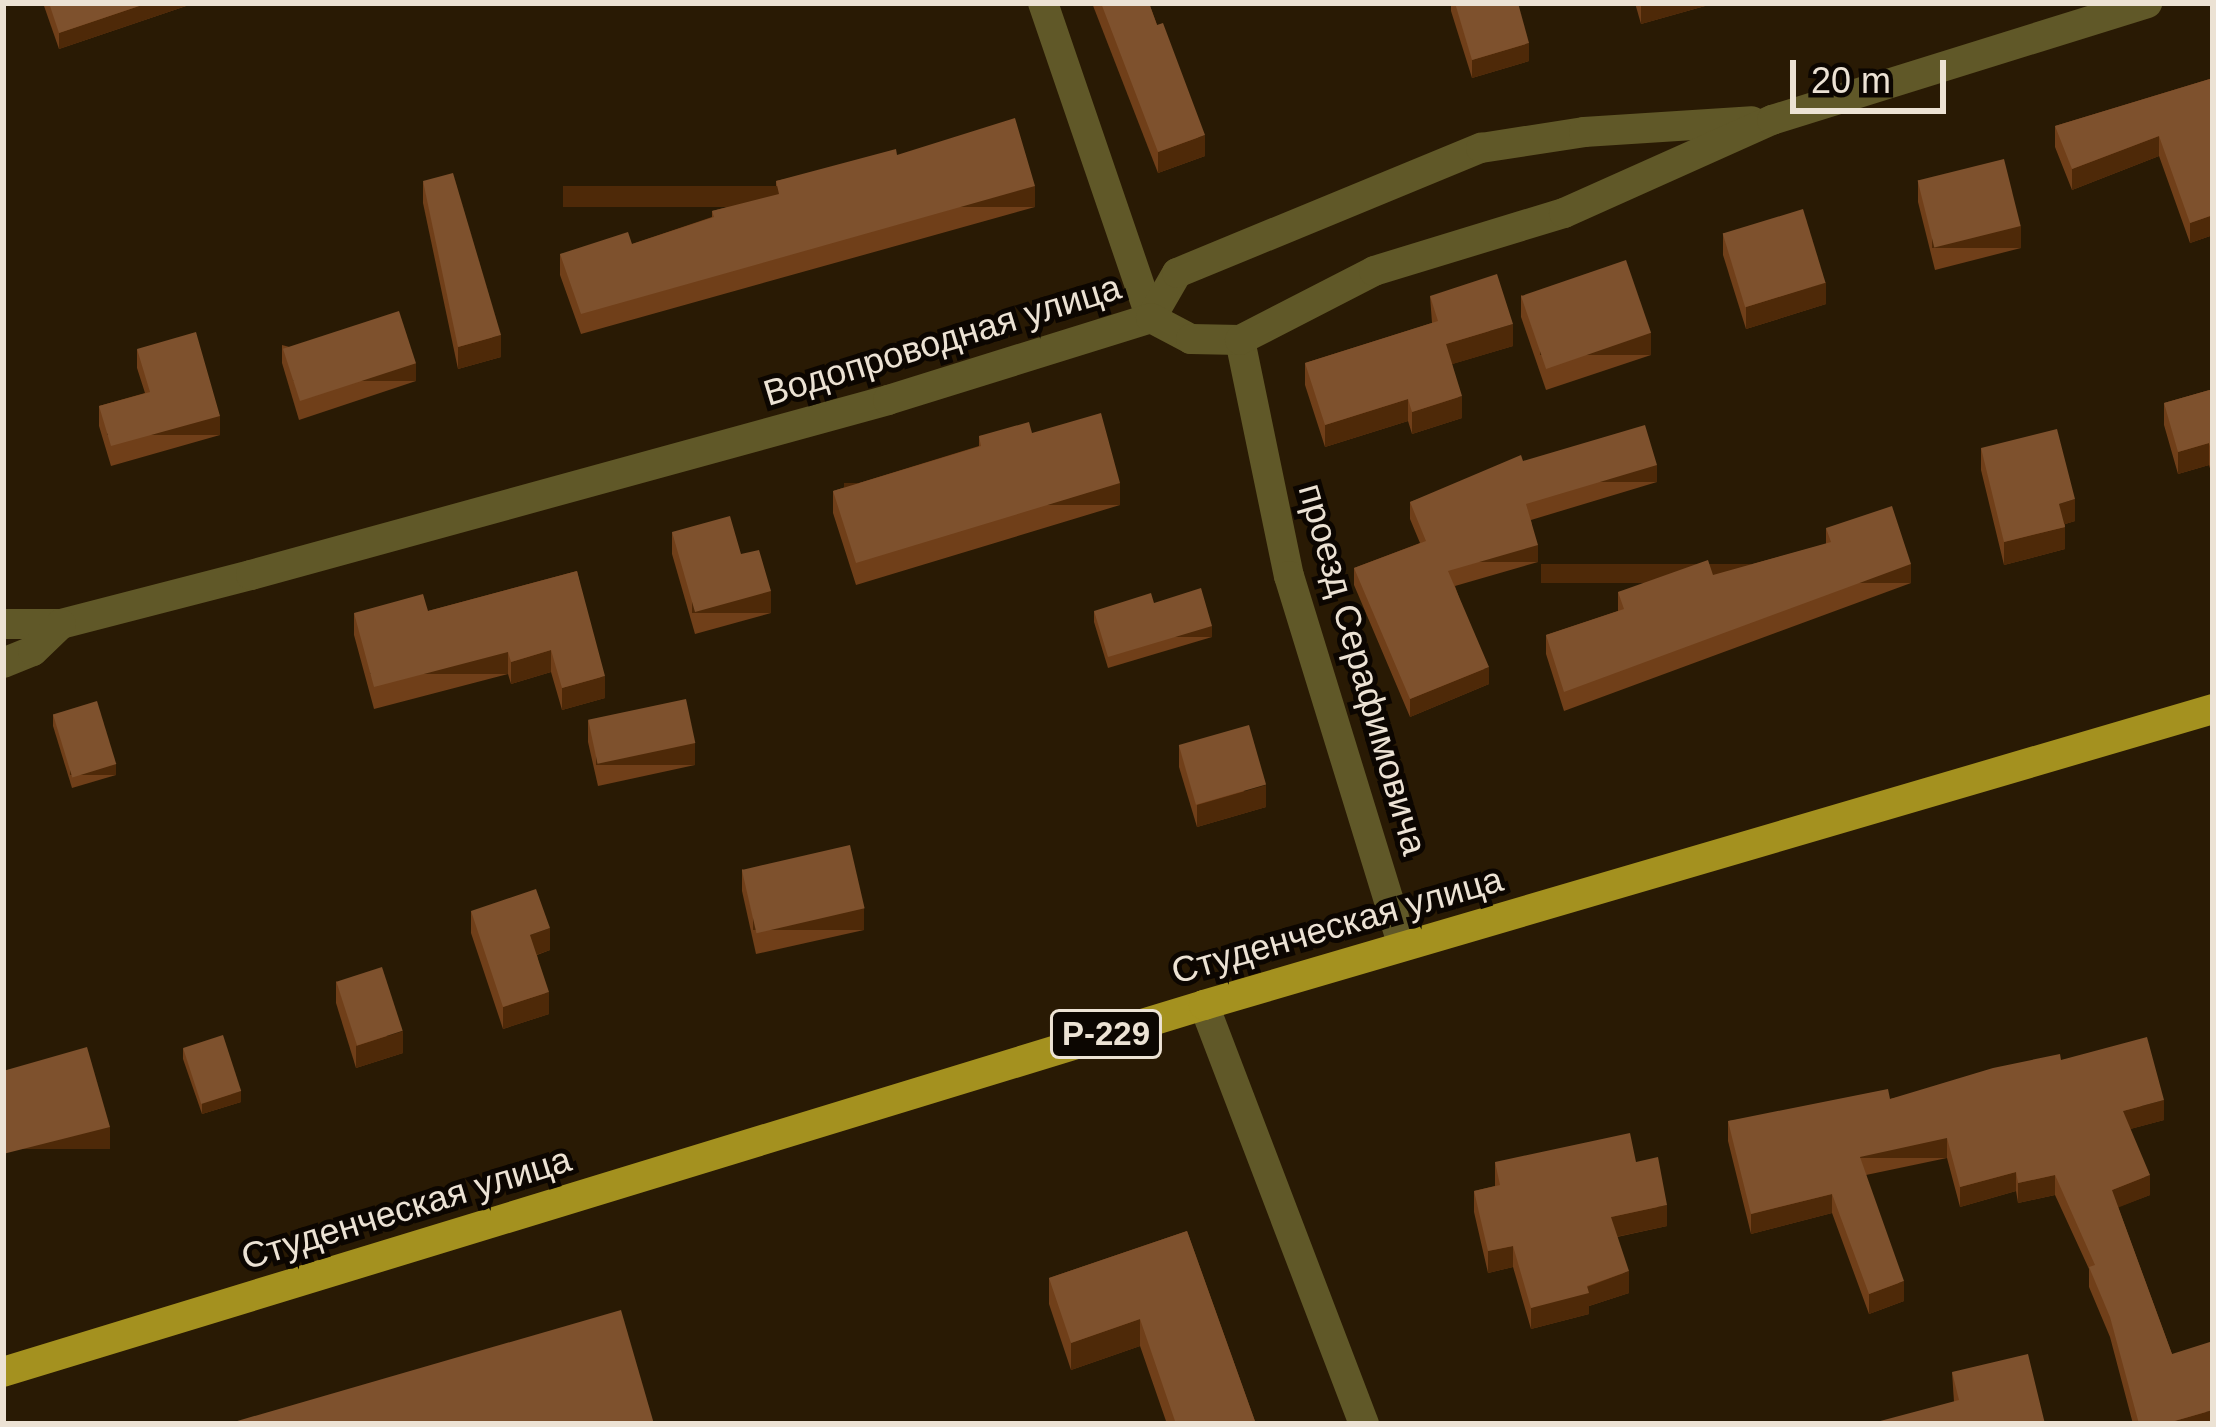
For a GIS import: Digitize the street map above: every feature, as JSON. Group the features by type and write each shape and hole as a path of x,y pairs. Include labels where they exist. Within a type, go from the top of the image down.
{"main road":[{"name":"Студенческая улица","path":"3,1372 1204,1005 2213,710"}],"street":[{"path":"1043,3 1151,318"},
{"path":"1240,340 1374,271 1564,213 1772,120 2147,3"},
{"path":"1151,318 1177,273 1481,148 1584,132 1772,120"},
{"name":"Водопроводная улица","path":"3,624 61,624 888,400 1151,318 1191,339 1240,340"},
{"name":"проезд Серафимовича","path":"1240,340 1289,576 1402,946"},
{"path":"3,663 33,651 61,624"},
{"path":"1204,1005 1364,1424"}],"building":[{"path":"49,3 148,3 59,33"},
{"path":"1101,3 1149,3 1157,25 1163,23 1205,135 1158,152"},
{"path":"1455,3 1518,3 1529,43 1472,60"},
{"path":"2213,78 2213,215 2190,223 2159,136 2072,169 2055,126"},
{"path":"1015,118 1035,186 581,314 560,254 628,232 632,244 714,217 712,211 779,194 776,181 896,149 897,155"},
{"path":"2004,159 2021,226 1934,247 1918,181"},
{"path":"453,173 501,335 458,347 423,181"},
{"path":"1803,209 1826,283 1745,307 1723,234"},
{"path":"1626,260 1651,333 1546,369 1521,296"},
{"path":"1497,274 1513,324 1446,344 1462,396 1412,412 1408,399 1325,425 1305,363 1438,321 1430,296"},
{"path":"399,311 416,363 300,401 283,349"},
{"path":"196,332 220,416 111,446 99,406 150,392 137,349"},
{"path":"2213,389 2213,457 2209,443 2178,452 2164,403"},
{"path":"1101,413 1120,483 856,563 833,491 981,446 979,436 1029,422 1032,433"},
{"path":"1645,425 1657,465 1526,504 1538,545 1448,571 1489,667 1410,699 1354,568 1426,541 1410,502 1521,455 1523,461"},
{"path":"2057,429 2075,499 2059,504 2065,527 2004,542 1981,448"},
{"path":"1892,506 1911,564 1564,692 1546,635 1624,609 1618,592 1708,560 1713,575 1831,542 1826,528"},
{"path":"730,516 741,554 759,550 771,591 695,612 672,532"},
{"path":"577,571 605,676 562,688 551,650 511,662 508,652 374,687 354,613 423,594 428,611"},
{"path":"1201,588 1212,626 1108,657 1094,611 1151,593 1154,603"},
{"path":"686,699 695,743 598,764 588,720"},
{"path":"97,701 116,764 72,778 53,714"},
{"path":"1249,725 1266,785 1196,805 1179,745"},
{"path":"850,845 865,908 756,933 742,870"},
{"path":"536,889 550,928 530,935 549,992 503,1007 471,911"},
{"path":"382,967 403,1031 357,1046 336,982"},
{"path":"223,1035 241,1091 201,1104 183,1048"},
{"path":"2147,1037 2164,1100 2123,1111 2150,1175 2112,1190 2172,1354 2213,1341 2213,1410 2164,1424 2139,1424 2110,1317 2089,1267 2095,1265 2055,1175 2018,1183 2016,1172 1960,1187 1947,1138 1860,1157 1904,1281 1869,1294 1832,1194 1751,1214 1728,1121 1888,1089 1890,1099 1993,1068 2060,1054 2061,1060"},
{"path":"87,1047 110,1127 3,1154 3,1071"},
{"path":"1630,1133 1636,1162 1658,1157 1667,1205 1611,1217 1629,1271 1587,1286 1589,1293 1531,1308 1513,1246 1488,1251 1474,1191 1500,1185 1495,1162"},
{"path":"1187,1231 1256,1424 1176,1424 1140,1319 1071,1343 1049,1278"},
{"path":"621,1310 654,1424 227,1424"},
{"path":"2028,1354 2045,1424 1869,1424 1959,1400 1952,1372"}]}
